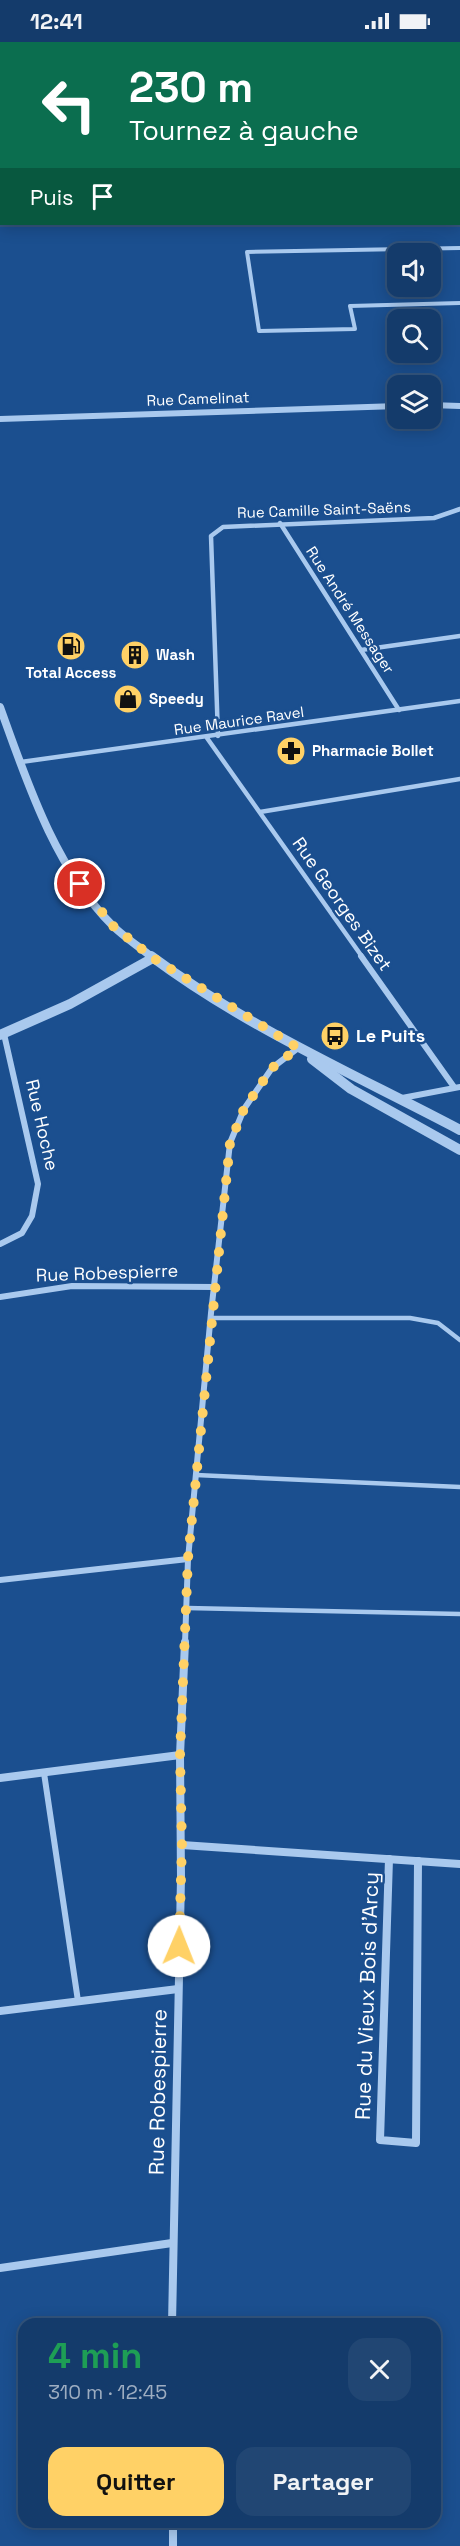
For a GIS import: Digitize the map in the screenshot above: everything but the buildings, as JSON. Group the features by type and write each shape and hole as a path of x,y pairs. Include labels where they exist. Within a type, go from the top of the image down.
{"street":[{"path":"460,248 247,252 259,331 355,329 350,306 460,303"},
{"path":"441,405 460,406"},
{"name":"Rue Camelinat","path":"0,419 387,406"},
{"name":"Rue Camille Saint-Saëns","path":"218,736 211,536 223,527 434,518 460,509"},
{"name":"Rue André Messager","path":"280,523 399,710"},
{"path":"361,650 460,636"},
{"name":"Rue Maurice Ravel","path":"21,762 207,738 460,701"},
{"path":"0,707 32,792 54,842 80,884 113,926 153,958 298,1048 351,1089 460,1150"},
{"name":"Rue Georges Bizet","path":"207,738 457,1087"},
{"path":"260,812 460,780"},
{"name":"Rue Hoche","path":"0,1244 22,1233 32,1216 38,1184 2,1035 114,981 153,958"},
{"path":"298,1048 402,1098 460,1130"},
{"name":"Rue Robespierre","path":"172,2318 182,1845 180,1755 188,1558 211,1318 230,1143 244,1109 272,1068 298,1048"},
{"path":"402,1098 457,1087"},
{"name":"Rue Robespierre","path":"0,1297 72,1286 215,1287"},
{"path":"0,1581 188,1558"},
{"path":"0,1778 180,1755"},
{"name":"Rue du Vieux Bois d'Arcy","path":"182,1845 460,1864"},
{"name":"Rue du Vieux Bois d'Arcy","path":"389,1859 380,2140 416,2143 418,1861"},
{"path":"0,2011 178,1989"},
{"path":"0,2268 172,2243"},
{"path":"173,2528 173,2546"}],"lane":[{"path":"211,1318 410,1318 438,1321 449,1327 460,1340"},
{"path":"196,1475 460,1487"},
{"path":"187,1608 460,1614"},
{"path":"44,1773 78,2001"}],"place":[{"name":"Total Access","path":"71,646"},
{"name":"Wash","path":"135,655"},
{"name":"Speedy","path":"128,699"},
{"name":"Pharmacie Bollet","path":"291,751"},
{"name":"Le Puits","path":"335,1036"}],"route":[{"path":"80,884 113,926 153,958 298,1048 272,1068 244,1109 230,1143 188,1558 180,1755 182,1845 179,1946"}]}
